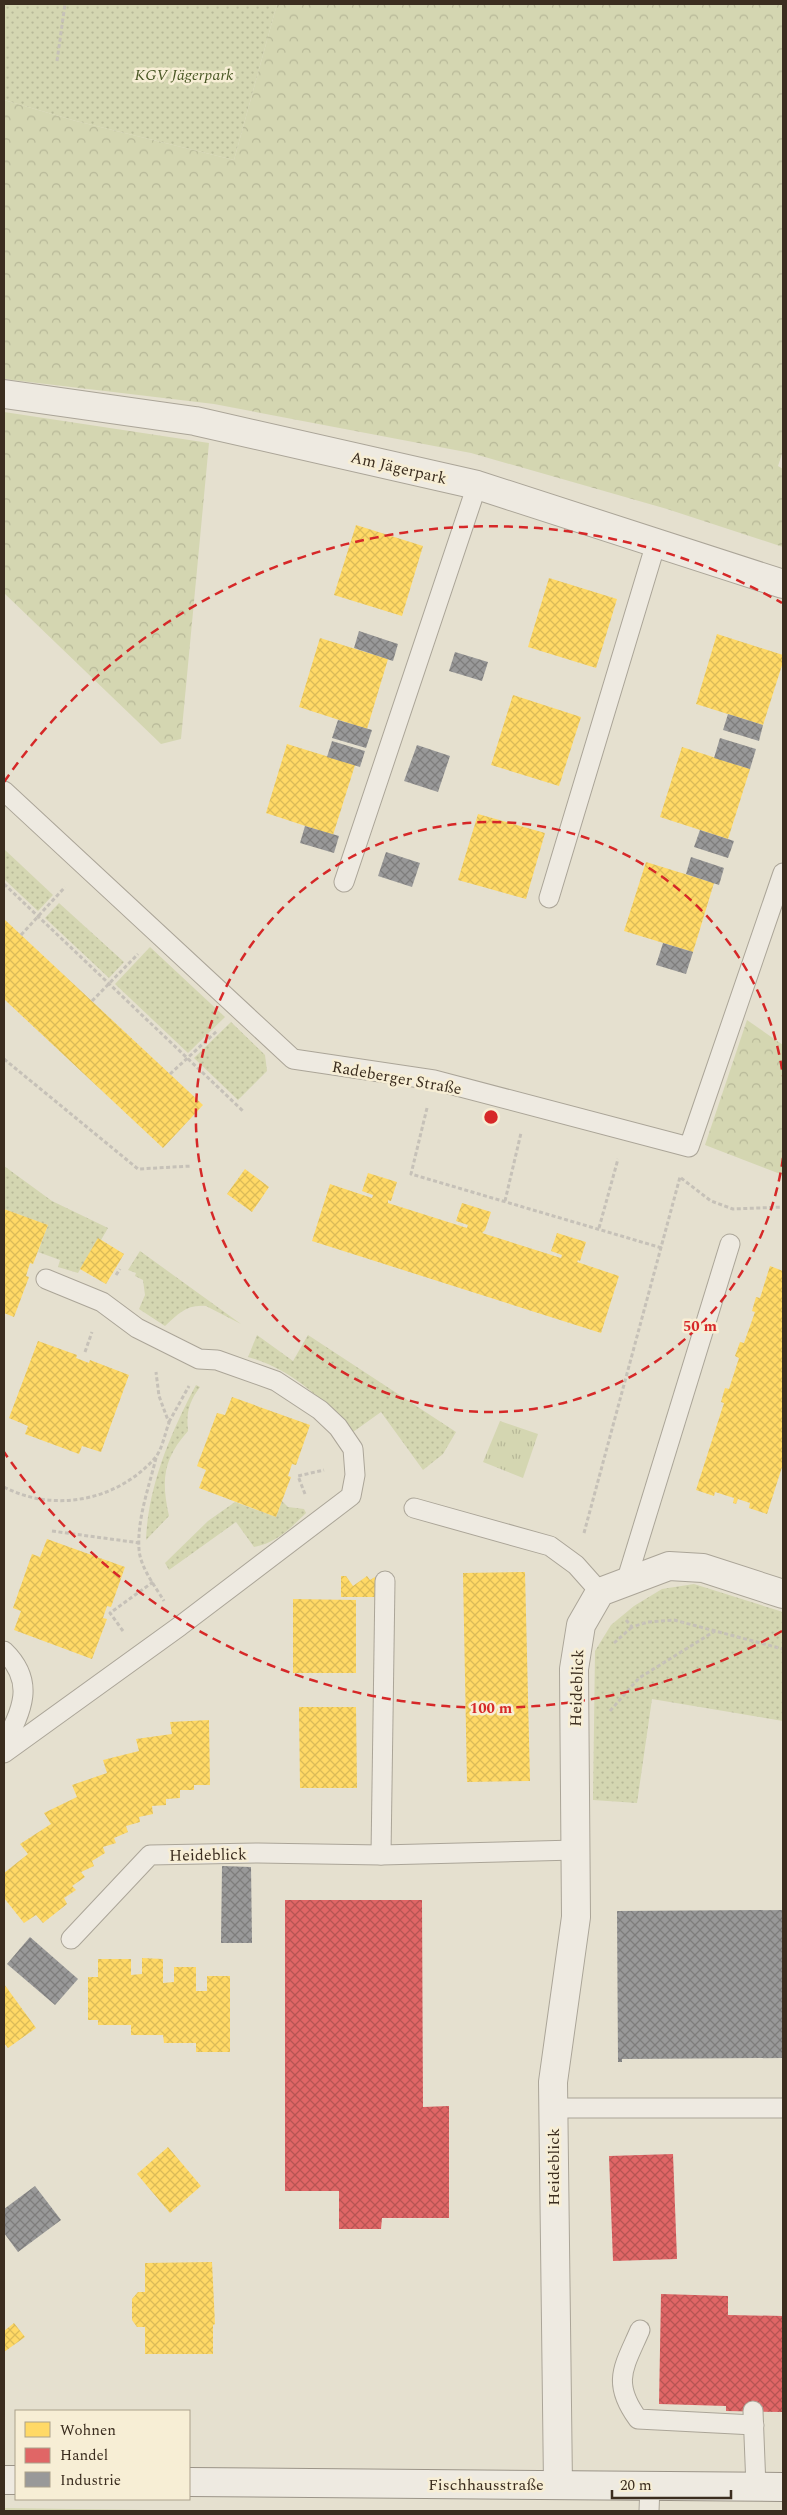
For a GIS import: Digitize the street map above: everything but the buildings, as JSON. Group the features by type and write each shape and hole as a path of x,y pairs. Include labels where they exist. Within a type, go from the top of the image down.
{"street":[{"name":"Am Jägerpark","path":"4,394 195,421 477,485 783,584"},
{"path":"600,1592 669,1566 702,1568 783,1594"},
{"name":"Heideblick","path":"558,2485 553,2082 576,1917 574,1669 580,1625 600,1592"},
{"name":"Fischhausstraße","path":"190,2482 558,2485 649,2499 756,2487 783,2487"}],"lane":[{"path":"344,882 477,485"},
{"path":"549,898 656,543"},
{"name":"Radeberger Straße","path":"4,791 293,1059 434,1080 689,1147 783,873"},
{"path":"626,1582 730,1244"},
{"path":"4,1753 180,1626 351,1496 355,1475 353,1449 338,1427 320,1410 276,1381 217,1360 199,1359 144,1332 102,1302 46,1279"},
{"path":"414,1508 550,1546 576,1565 600,1592"},
{"path":"381,1855 385,1581"},
{"path":"4,1651 20,1671 24,1686 20,1714 4,1745"},
{"name":"Heideblick","path":"71,1939 150,1855 258,1852 381,1855 575,1850"},
{"path":"553,2108 783,2108"},
{"path":"640,2330 621,2374 627,2404 638,2419 753,2418 756,2487"}],"path":[{"path":"57,61 65,4"},
{"path":"21,935 84,866"},
{"path":"4,884 243,1111"},
{"path":"92,1001 138,954"},
{"path":"170,1074 209,1038"},
{"path":"4,1059 138,1169 192,1166"},
{"path":"426,1109 411,1174 662,1248"},
{"path":"504,1201 520,1136"},
{"path":"680,1178 711,1201 734,1209 783,1207"},
{"path":"598,1228 612,1184"},
{"path":"576,1565 677,1190"},
{"path":"144,1332 157,1376 160,1396 169,1422 156,1457 141,1520 139,1550 152,1582 180,1626"},
{"path":"4,1487 40,1499 70,1500 95,1498 120,1487 156,1457"},
{"path":"52,1531 140,1543"},
{"path":"140,1655 110,1613 152,1582"},
{"path":"600,1592 632,1627 648,1622 674,1620 783,1649"},
{"path":"607,1717 614,1704 639,1678 716,1630"}],"green space":[{"name":"KGV Jägerpark","path":"4,4 277,4 234,160 76,121 4,100"},
{"path":"277,4 783,4 783,451 778,466 783,469 783,547 667,509 471,453 214,404 4,379 4,100 76,121 234,160"},
{"path":"4,412 209,443 181,739 161,744 4,593"},
{"path":"4,849 53,895 38,911 4,879"},
{"path":"59,903 124,962 109,978 45,918"},
{"path":"150,947 225,1017 188,1053 115,984"},
{"path":"747,1020 783,1045 783,1175 705,1145"},
{"path":"231,1022 265,1055 267,1071 238,1100 194,1058"},
{"path":"4,1166 52,1201 108,1228 101,1240 98,1239 78,1273 58,1267 60,1260 38,1252 48,1225 4,1209"},
{"path":"140,1251 241,1324 206,1306 199,1306 188,1308 165,1326 139,1309 145,1295 143,1280 135,1276 136,1273 128,1270"},
{"path":"257,1335 293,1361 308,1335 456,1432 443,1454 423,1470 381,1412 353,1432 306,1387 279,1370 248,1357"},
{"path":"196,1385 200,1387 189,1407 187,1418 188,1431 173,1451 166,1470 165,1491 169,1516 146,1540 151,1500 162,1460 178,1421"},
{"path":"500,1421 538,1434 523,1478 483,1462"},
{"path":"282,1501 288,1507 304,1509 306,1513 289,1529 269,1542 254,1547 236,1522 169,1570 165,1563 208,1521 235,1502 276,1517"},
{"path":"694,1584 783,1612 783,1721 652,1699 637,1803 593,1800 595,1651 611,1625 634,1606 662,1589"},
{"path":"4,2508 220,2511 4,2511"}]}
